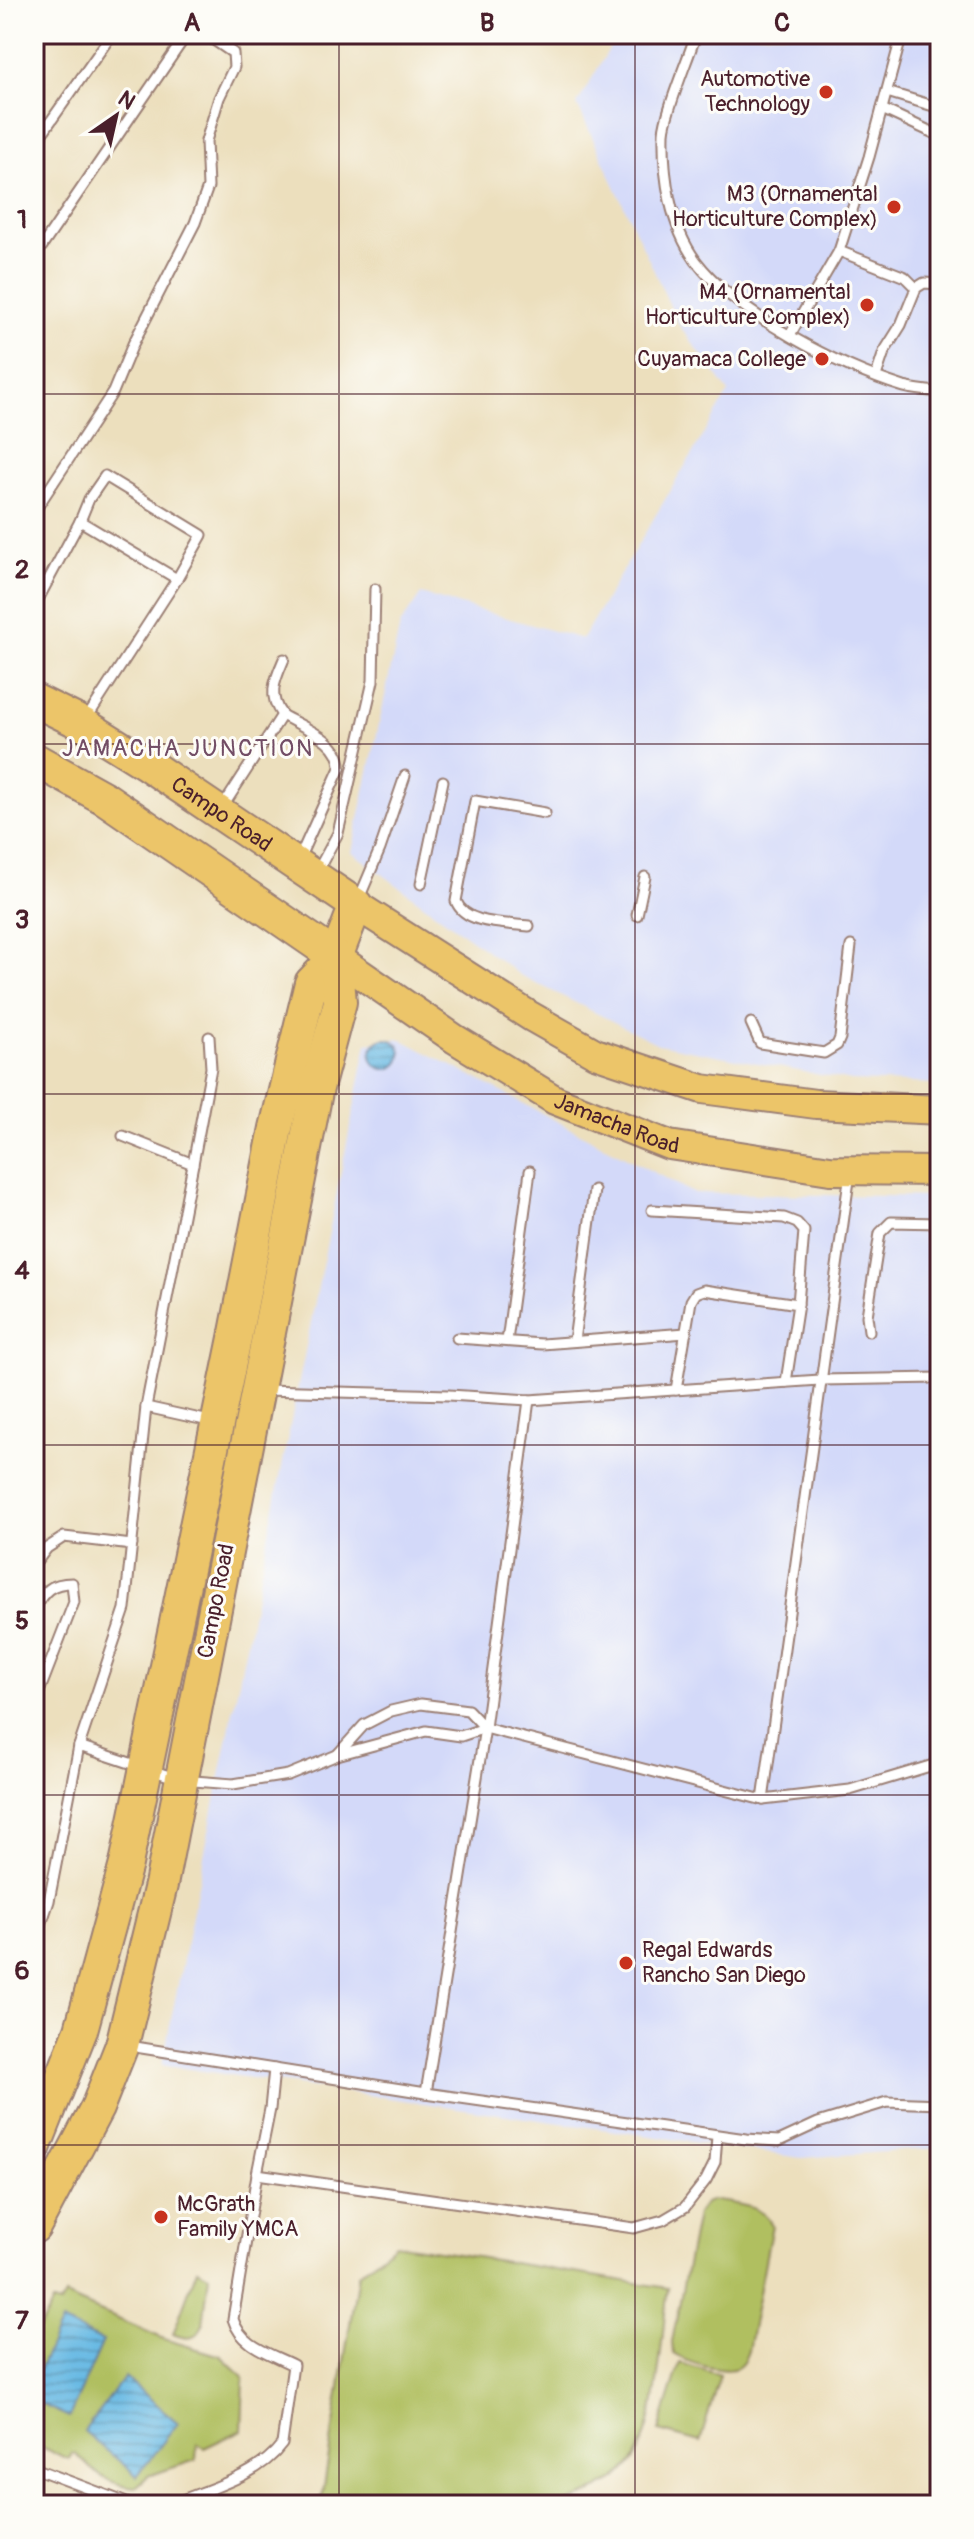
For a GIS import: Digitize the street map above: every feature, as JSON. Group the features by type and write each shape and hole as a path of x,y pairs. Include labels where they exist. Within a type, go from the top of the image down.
{"highway":[{"name":"Campo Road","path":"34,700 83,724 356,905 336,957 311,983 276,1128 126,1864 81,2030 34,2148"},
{"path":"34,759 106,799 336,957"},
{"name":"Campo Road","path":"34,2227 97,2108 122,2045 161,1885 316,1092 340,1002 336,957"}],"main road":[{"path":"356,905 493,994 595,1053 702,1089 816,1104 940,1110"},
{"name":"Jamacha Road","path":"336,957 455,1039 555,1100 669,1145 830,1170 940,1171"}],"lane":[{"path":"34,145 112,34"},
{"path":"34,258 187,34"},
{"path":"34,512 113,392 133,344 195,223 208,187 206,141 219,98 234,67 233,53 205,34"},
{"path":"696,34 664,130 670,209 696,261 732,298 790,335 906,388 940,392"},
{"path":"790,335 839,251 902,34"},
{"path":"887,92 940,108"},
{"path":"882,109 940,136"},
{"path":"839,251 905,277 916,288"},
{"path":"876,376 884,352 901,325 916,288 924,283 940,284"},
{"path":"34,607 89,499 105,476 202,535 83,724"},
{"path":"80,521 177,579"},
{"path":"306,870 338,833 373,681 375,589"},
{"path":"284,659 272,687 276,707 282,715 332,744 340,758 340,768 306,870"},
{"path":"218,814 282,715"},
{"path":"356,905 380,849 405,776"},
{"path":"421,884 443,781"},
{"path":"529,926 468,916 456,901 475,801 545,813"},
{"path":"637,915 645,877"},
{"path":"751,1023 760,1043 824,1053 837,1045 851,946"},
{"path":"34,1944 49,1901 79,1746 125,1609 146,1407 211,1068 209,1037"},
{"path":"123,1136 193,1164"},
{"path":"763,1800 850,1170"},
{"path":"507,1341 530,1171"},
{"path":"574,1341 594,1190"},
{"path":"652,1210 784,1218 797,1223 804,1231 798,1304 786,1382"},
{"path":"869,1331 867,1316 880,1233 891,1222 940,1223"},
{"path":"676,1390 691,1301 696,1293 704,1290 798,1304"},
{"path":"457,1338 542,1344 686,1333"},
{"path":"257,1390 529,1400 820,1380 940,1378"},
{"path":"426,2093 485,1728 529,1400"},
{"path":"146,1407 217,1423"},
{"path":"34,1565 47,1548 64,1537 132,1545"},
{"path":"34,1609 42,1595 57,1583 72,1583 74,1602 34,1705"},
{"path":"337,1755 364,1725 391,1711 421,1704 468,1710 485,1728 763,1800 850,1790 940,1763"},
{"path":"79,1746 181,1780 233,1784 288,1775 337,1755 426,1731 461,1736 485,1728"},
{"path":"122,2045 717,2136 779,2141 818,2123 887,2102 940,2104"},
{"path":"170,2505 251,2470 274,2454 282,2444 293,2365 249,2344 237,2331 233,2319 270,2109 274,2069"},
{"path":"257,2174 634,2228 663,2220 685,2207 706,2180 715,2162 717,2136"},
{"path":"34,2468 132,2505"}],"shaded area":[{"path":"618,34 940,34 940,1084 852,1081 658,1044 520,975 352,852 400,625 421,594 582,639 729,392 679,325 577,104"},
{"path":"401,1039 693,1193 940,1197 940,2148 801,2158 162,2065 367,1043"}],"green space":[{"path":"712,2200 754,2209 768,2218 772,2225 748,2351 741,2365 731,2369 705,2366 673,2354 672,2342 697,2214 705,2203"},
{"path":"395,2244 668,2288 653,2407 639,2451 629,2467 587,2495 559,2505 360,2505 322,2499 358,2274"},
{"path":"197,2269 209,2275 203,2324 195,2336 183,2337 173,2334"},
{"path":"65,2296 164,2339 221,2356 244,2378 242,2430 204,2448 197,2444 196,2460 148,2476 136,2487 103,2477 76,2454 72,2453 69,2459 34,2444 34,2338 53,2303 60,2305"},
{"path":"680,2363 720,2375 700,2442 659,2431"}],"water":[{"path":"386,1039 392,1040 400,1048 400,1060 392,1068 386,1069 380,1068 372,1060 371,1054 372,1048 380,1040"},
{"path":"61,2322 103,2341 69,2417 34,2401 34,2381"},
{"path":"125,2377 178,2423 137,2476 84,2431"}],"place":[{"name":"Automotive Technology","path":"826,92"},
{"name":"M3 (Ornamental Horticulture Complex)","path":"894,207"},
{"name":"M4 (Ornamental Horticulture Complex)","path":"867,305"},
{"name":"Cuyamaca College","path":"822,359"},
{"name":"Regal Edwards Rancho San Diego","path":"626,1963"},
{"name":"McGrath Family YMCA","path":"161,2217"}],"district":[{"name":"JAMACHA JUNCTION","path":"188,748"}]}
